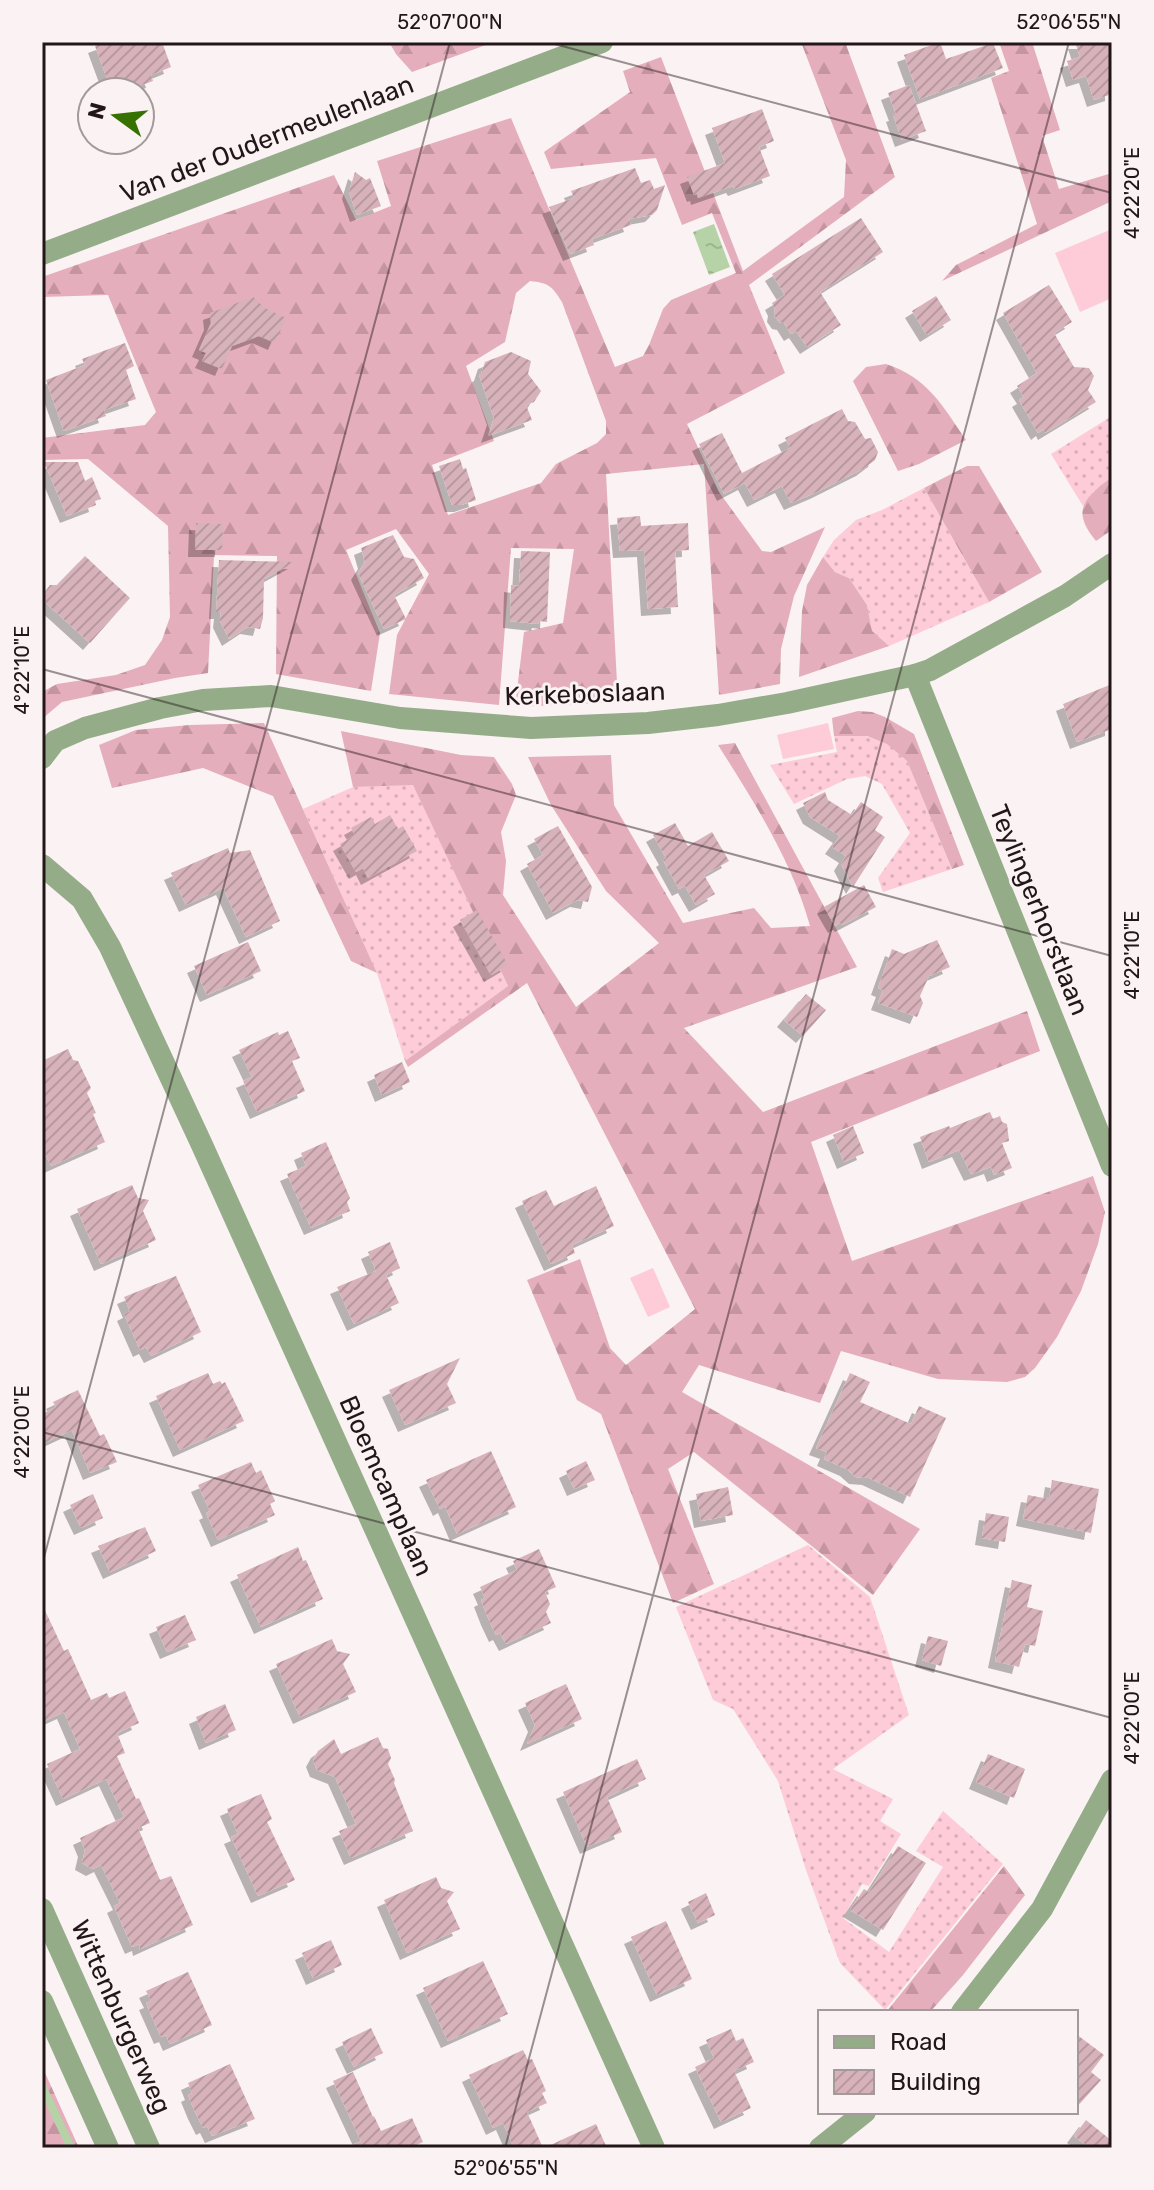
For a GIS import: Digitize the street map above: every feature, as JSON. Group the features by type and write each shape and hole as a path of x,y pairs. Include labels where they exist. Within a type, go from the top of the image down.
{"street":[{"name":"Van der Oudermeulenlaan","path":"42,254 602,42"},
{"name":"Kerkeboslaan","path":"42,758 55,741 85,728 203,700 271,696 400,718 531,728 648,723 718,715 930,670 1065,596 1112,564"},
{"name":"Teylingerhorstlaan","path":"915,675 1112,1166"},
{"name":"Bloemcamplaan","path":"42,865 82,899 110,947 209,1159 654,2148"},
{"path":"964,2010 1042,1909 1112,1780"},
{"name":"Wittenburgerweg","path":"42,1909 149,2148"},
{"path":"42,2001 108,2148"},
{"path":"820,2148 862,2114"}],"shaded area":[{"path":"1112,229 1112,298 1080,312 1055,253"},
{"path":"1112,416 1112,477 1093,492 1083,506 1051,454"},
{"path":"924,488 989,602 889,646 872,632 867,605 849,578 835,572 823,557 834,540 856,520"},
{"path":"828,723 834,749 783,759 777,735"},
{"path":"834,736 866,736 888,744 907,761 952,869 883,892 878,878 910,833 882,784 865,776 847,779 794,804 770,765 837,752"},
{"path":"413,784 508,986 405,1061 377,973 303,809 353,787"},
{"path":"653,1268 670,1307 648,1317 630,1278"},
{"path":"808,1545 870,1597 909,1715 833,1769 893,1799 880,1821 901,1834 869,1886 862,1884 843,1918 889,1952 943,1867 916,1851 943,1811 1003,1864 885,2010 840,1963 778,1781 733,1709 713,1700 676,1607"}],"green space":[{"path":"389,42 494,42 412,72"},
{"path":"801,42 845,42 895,177 749,285 785,373 687,424 719,492 762,551 771,552 825,527 794,596 781,649 780,684 719,695 704,464 606,474 618,702 515,707 524,632 563,623 574,549 511,548 499,705 389,694 397,635 429,574 396,529 346,550 380,633 371,691 276,674 277,556 214,555 208,673 62,702 42,719 42,692 57,684 116,675 145,665 162,640 170,617 168,526 88,459 42,460 42,438 145,425 156,412 108,295 42,297 42,277 334,175 356,220 391,206 377,161 511,118 615,367 643,356 663,309 671,300 736,273 712,213 682,225 656,158 551,169 544,152 630,92 623,71 661,57 743,271 844,197 846,160","holes":["530,281 546,284 562,302 606,421 606,434 597,443 556,464 541,483 448,515 432,465 494,441 466,366 505,342 516,293"]},
{"path":"999,42 1032,42 1060,130 1042,136 1059,189 1112,173 1112,201 942,281 956,265 1037,224 991,78 1009,71"},
{"path":"886,364 913,377 933,394 966,440 898,471 853,381 866,367"},
{"path":"967,466 979,466 1042,572 989,602 924,488"},
{"path":"1112,477 1112,530 1096,541 1082,513 1088,499"},
{"path":"823,557 835,572 849,578 867,605 872,631 889,646 799,677 802,611 807,585"},
{"path":"858,711 885,717 914,734 964,865 952,869 907,761 887,744 867,736 834,736 832,718"},
{"path":"264,723 377,973 351,961 273,796 203,768 112,788 99,745 136,730"},
{"path":"341,731 461,755 494,757 516,795 501,832 506,861 503,895 576,1007 659,943 606,891 551,805 528,757 611,755 614,805 683,923 754,908 771,928 810,926 783,856 718,745 735,743 857,967 684,1028 763,1112 1027,1011 1040,1051 811,1142 852,1261 1093,1176 1105,1212 1098,1244 1081,1291 1057,1337 1035,1368 1025,1377 1007,1382 938,1379 841,1351 820,1403 699,1365 682,1392 920,1529 873,1595 694,1452 668,1469 714,1584 673,1603 601,1414 577,1400 527,1280 580,1259 610,1348 626,1365 695,1309 527,983 408,1067 405,1061 508,986 413,785 353,787"},
{"path":"1004,1866 1025,1895 963,1975 932,2010 888,2010"},
{"path":"42,2066 79,2148 42,2148"}],"water":[{"path":"714,224 730,267 709,275 693,232"}],"building":[{"path":"106,42 162,42 171,67 151,76 106,76 95,46"},
{"path":"940,42 946,59 993,43 1003,68 920,99 904,55"},
{"path":"1075,42 1112,42 1112,94 1094,100 1086,76 1073,80 1067,61 1080,57"},
{"path":"909,85 926,131 902,140 888,93"},
{"path":"762,109 774,141 759,147 770,176 735,189 733,186 698,198 697,194 694,195 687,177 725,163 712,128"},
{"path":"635,168 641,183 650,180 654,189 665,185 657,210 652,215 629,219 631,225 592,239 594,245 570,254 549,207 574,198 571,191"},
{"path":"355,172 366,180 370,178 381,206 357,215 349,192"},
{"path":"861,218 883,252 820,292 841,325 807,347 796,331 791,334 774,315 772,303 785,295 772,274"},
{"path":"1049,285 1072,322 1054,333 1074,367 1089,368 1094,376 1088,390 1096,402 1045,433 1043,429 1038,433 1019,400 1024,397 1017,386 1037,373 1003,313"},
{"path":"936,296 951,320 927,335 912,311"},
{"path":"253,297 265,308 286,318 275,343 259,336 232,346 222,369 202,361 206,353 199,350 211,323 210,313"},
{"path":"125,343 134,366 126,370 136,399 104,410 106,416 64,431 46,380 85,365 82,359"},
{"path":"511,352 531,361 528,374 541,391 534,402 526,405 532,420 488,436 494,418 479,375 485,362"},
{"path":"842,409 848,421 855,422 865,439 871,438 878,452 875,460 863,469 791,503 782,486 754,500 745,483 724,494 699,444 722,433 742,473 790,448 785,438"},
{"path":"460,459 476,500 452,505 439,466"},
{"path":"44,462 78,462 85,481 92,477 101,499 95,501 96,505 67,516"},
{"path":"640,516 641,526 688,523 689,550 675,551 678,607 648,609 644,550 620,551 617,518"},
{"path":"196,523 223,524 222,550 195,550"},
{"path":"393,535 404,557 414,559 424,578 394,595 406,619 384,629 358,573 365,562 361,548"},
{"path":"521,551 550,552 547,622 510,621 511,585 519,586"},
{"path":"85,556 130,598 90,643 46,603 44,593 50,585 57,585"},
{"path":"219,560 295,562 264,579 260,629 247,627 229,639 220,621 221,612 216,612"},
{"path":"1112,684 1112,729 1077,742 1063,704"},
{"path":"825,792 828,800 852,815 861,802 883,817 875,830 885,837 853,887 841,864 846,856 832,847 840,836 810,817 803,803"},
{"path":"390,815 398,829 403,826 417,851 368,878 363,868 356,872 340,844 355,835 351,828 371,817 375,824"},
{"path":"675,823 688,846 712,832 729,861 704,875 715,894 696,905 685,886 679,889 653,835"},
{"path":"558,826 592,887 588,902 577,900 553,913 527,864 543,855 534,839"},
{"path":"228,848 230,853 250,850 280,921 246,937 223,888 186,905 171,873"},
{"path":"864,885 876,907 835,926 824,907"},
{"path":"477,910 508,965 491,975 460,920"},
{"path":"937,940 950,967 929,976 920,996 923,1003 917,1017 878,1003 883,990 878,988 892,949 904,954"},
{"path":"248,942 261,971 207,995 194,966"},
{"path":"806,994 826,1010 803,1036 784,1020"},
{"path":"288,1031 300,1058 292,1061 305,1091 257,1112 243,1081 252,1077 239,1050 278,1032 279,1035"},
{"path":"68,1049 73,1060 78,1061 91,1088 87,1093 105,1142 51,1166 42,1147 42,1061"},
{"path":"402,1062 410,1082 382,1095 374,1075"},
{"path":"990,1112 993,1119 1000,1116 1002,1122 1007,1124 1009,1141 1002,1143 1012,1168 994,1175 991,1167 971,1174 959,1150 929,1162 920,1137"},
{"path":"853,1126 864,1153 844,1162 833,1135"},
{"path":"326,1142 350,1198 347,1202 350,1211 311,1228 287,1174 306,1166 301,1153"},
{"path":"132,1185 138,1198 149,1200 143,1211 156,1240 101,1264 77,1209"},
{"path":"596,1186 614,1226 572,1245 575,1253 551,1264 522,1201 546,1190 554,1206"},
{"path":"390,1242 400,1268 386,1275 399,1303 354,1324 337,1287 376,1271 368,1252"},
{"path":"176,1276 201,1332 151,1356 146,1347 140,1350 124,1314 130,1311 124,1297"},
{"path":"460,1358 447,1384 456,1403 405,1425 389,1390"},
{"path":"208,1373 213,1384 225,1382 244,1421 180,1450 156,1396"},
{"path":"850,1373 870,1382 860,1402 911,1424 919,1406 946,1418 910,1497 869,1478 856,1477 847,1469 824,1459 827,1452 816,1448"},
{"path":"78,1390 100,1436 104,1434 117,1462 90,1473 72,1430 42,1444 42,1414 56,1407 53,1402"},
{"path":"491,1451 516,1507 457,1534 445,1506 440,1509 426,1480"},
{"path":"586,1461 595,1480 574,1489 566,1471"},
{"path":"251,1462 256,1473 261,1470 275,1501 270,1504 275,1515 218,1540 198,1485"},
{"path":"1052,1480 1099,1489 1091,1533 1023,1519 1028,1495 1049,1499"},
{"path":"728,1487 733,1515 701,1521 696,1494"},
{"path":"93,1494 103,1518 81,1528 70,1505"},
{"path":"986,1513 1009,1517 1005,1542 982,1538"},
{"path":"145,1527 156,1551 110,1572 98,1546"},
{"path":"298,1547 323,1599 261,1627 237,1575"},
{"path":"539,1549 556,1587 545,1592 550,1604 546,1612 551,1623 506,1644 500,1633 496,1635 488,1618 480,1587 517,1570 513,1561"},
{"path":"1012,1580 1032,1585 1027,1607 1043,1611 1035,1646 1025,1644 1019,1667 995,1661"},
{"path":"42,1604 64,1651 68,1649 91,1700 107,1693 109,1698 125,1691 139,1723 117,1733 125,1753 117,1756 150,1823 138,1828 160,1880 171,1876 193,1925 140,1949 139,1944 132,1947 114,1906 120,1903 101,1865 93,1869 82,1863 85,1850 80,1838 124,1817 106,1779 63,1799 47,1764 80,1749 64,1712 42,1722"},
{"path":"185,1615 196,1640 167,1652 156,1627"},
{"path":"928,1636 948,1641 941,1666 922,1660"},
{"path":"332,1639 337,1651 350,1654 343,1664 356,1692 300,1717 276,1664"},
{"path":"566,1684 582,1719 527,1744 535,1725 525,1703"},
{"path":"225,1704 236,1730 206,1743 196,1717"},
{"path":"378,1737 383,1748 388,1749 391,1758 388,1764 413,1831 351,1858 339,1831 356,1824 335,1777 317,1770 313,1760 318,1751 334,1739 341,1754"},
{"path":"988,1754 1025,1769 1014,1798 976,1782"},
{"path":"637,1759 646,1779 607,1797 622,1832 587,1847 563,1792"},
{"path":"261,1794 272,1819 267,1822 295,1880 258,1896 231,1837 238,1834 227,1809"},
{"path":"898,1846 926,1863 883,1930 850,1910 864,1889 869,1892"},
{"path":"436,1877 441,1888 454,1892 447,1901 460,1929 407,1953 384,1900"},
{"path":"706,1893 715,1915 698,1923 688,1902"},
{"path":"666,1921 692,1979 657,1995 631,1937"},
{"path":"331,1940 342,1965 313,1978 302,1953"},
{"path":"483,1961 508,2014 448,2041 423,1988"},
{"path":"188,1972 212,2025 170,2044 166,2035 161,2037 146,2003 151,2001 146,1991"},
{"path":"371,2028 383,2053 354,2067 342,2042"},
{"path":"731,2029 736,2041 743,2038 754,2062 734,2071 751,2108 721,2122 695,2067 714,2058 706,2040"},
{"path":"1078,2036 1104,2055 1091,2072 1101,2080 1078,2106"},
{"path":"523,2050 528,2060 532,2059 546,2091 542,2093 547,2103 527,2112 543,2148 514,2148 503,2123 493,2128 469,2075"},
{"path":"230,2064 255,2119 212,2136 207,2126 203,2128 195,2112 188,2095 192,2093 188,2083"},
{"path":"353,2072 381,2131 412,2118 423,2142 410,2148 346,2148 361,2141 333,2081"},
{"path":"1086,2120 1112,2141 1112,2148 1090,2148 1074,2136"},
{"path":"596,2124 607,2148 544,2148"}],"waterway":[{"path":"42,2086 71,2148"}]}
